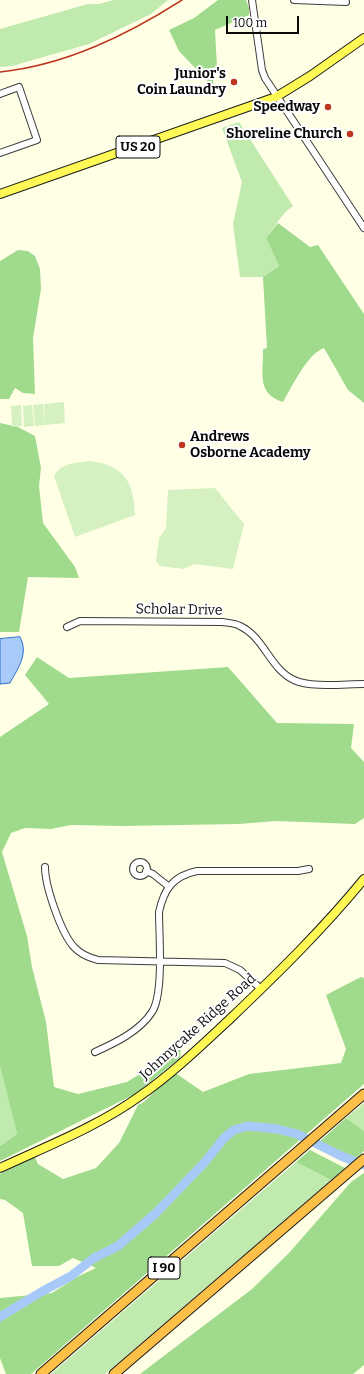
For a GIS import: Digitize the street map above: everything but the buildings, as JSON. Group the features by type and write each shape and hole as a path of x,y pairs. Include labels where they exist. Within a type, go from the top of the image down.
{"highway":[{"name":"I 90","path":"41,1374 364,1094"},
{"path":"114,1374 364,1159"}],"main road":[{"name":"US 20","path":"0,194 276,97 310,76 364,38"},
{"name":"Johnnycake Ridge Road","path":"0,1168 79,1132 140,1096 182,1063 261,989 364,879"}],"street":[{"path":"252,0 262,70 276,97 364,228"},
{"path":"294,0 346,2"},
{"path":"0,94 19,87 37,140 0,153"},
{"name":"Scholar Drive","path":"67,627 80,621 228,623 239,625 250,632 279,669 293,680 308,684 364,684"},
{"path":"45,867 45,881 64,930 74,948 80,953 98,960 225,963 240,970 261,989"},
{"path":"95,1052 132,1031 153,1012 158,992 159,912 162,899 168,886 186,874 197,871 298,871 309,869"},
{"path":"146,871 153,874 168,886"}],"green space":[{"path":"114,0 168,0 151,14 89,44 12,66 0,67 0,29 88,4 99,4"},
{"path":"218,0 246,0 249,8 249,15 215,30 217,67 212,68 214,88 179,51 169,30 194,18"},
{"path":"239,122 293,206 282,217 266,238 279,266 263,277 240,277 233,224 242,182 222,128"},
{"path":"278,223 310,247 318,245 364,314 364,403 348,390 324,348 318,351 306,364 283,402 274,398 268,393 265,387 262,373 263,349 267,348 263,277 279,266 266,238"},
{"path":"18,250 28,251 35,256 40,269 41,289 33,338 35,394 23,393 15,388 9,399 0,399 0,261"},
{"path":"64,402 65,423 45,425 44,404"},
{"path":"43,404 45,425 35,426 33,405"},
{"path":"21,405 22,426 12,427 11,406"},
{"path":"32,405 34,426 24,427 23,406"},
{"path":"0,423 18,427 35,436 41,468 39,486 43,523 75,567 79,578 28,577 19,632 0,632"},
{"path":"90,461 111,466 125,477 132,493 135,515 75,537 54,476 57,471 65,466"},
{"path":"215,488 244,524 233,569 194,564 184,569 160,566 156,561 159,538 166,528 168,490"},
{"path":"37,657 69,678 228,667 277,723 354,724 351,748 364,762 364,818 355,824 276,821 239,824 122,826 71,825 51,829 25,828 11,833 2,852 27,936 32,967 46,1022 54,1087 78,1094 127,1082 181,1048 180,1058 135,1094 0,1161 0,1146 17,1134 0,1066 0,737 49,704 25,675"},
{"path":"361,977 364,978 364,1084 31,1374 6,1374 0,1358 0,1298 52,1293 77,1277 96,1268 73,1258 59,1266 32,1266 23,1213 5,1200 0,1199 0,1174 34,1155 38,1164 63,1179 96,1168 119,1143 138,1105 144,1102 174,1072 203,1092 249,1074 341,1063 346,1049 326,995"},
{"path":"0,1066 17,1134 0,1146"},
{"path":"364,1103 364,1131 346,1118"},
{"path":"346,1118 364,1131 364,1151 356,1158 319,1142"},
{"path":"310,1150 345,1168 331,1180 296,1162"},
{"path":"296,1162 331,1180 105,1374 51,1374"},
{"path":"364,1173 364,1365 353,1374 140,1374 252,1289 289,1253 351,1182"}],"water":[{"path":"20,637 23,655 19,666 10,683 0,684 0,639"}],"waterway":[{"path":"0,1317 71,1276 94,1258 118,1246 156,1213 205,1162 224,1138 234,1130 248,1126 277,1129 297,1134 341,1156 364,1165"}],"railway":[{"path":"0,72 49,63 95,46 140,25 182,0"}],"place":[{"name":"Junior's Coin Laundry","path":"234,82"},
{"name":"Speedway","path":"328,107"},
{"name":"Shoreline Church","path":"350,134"},
{"name":"Andrews Osborne Academy","path":"182,445"}]}
